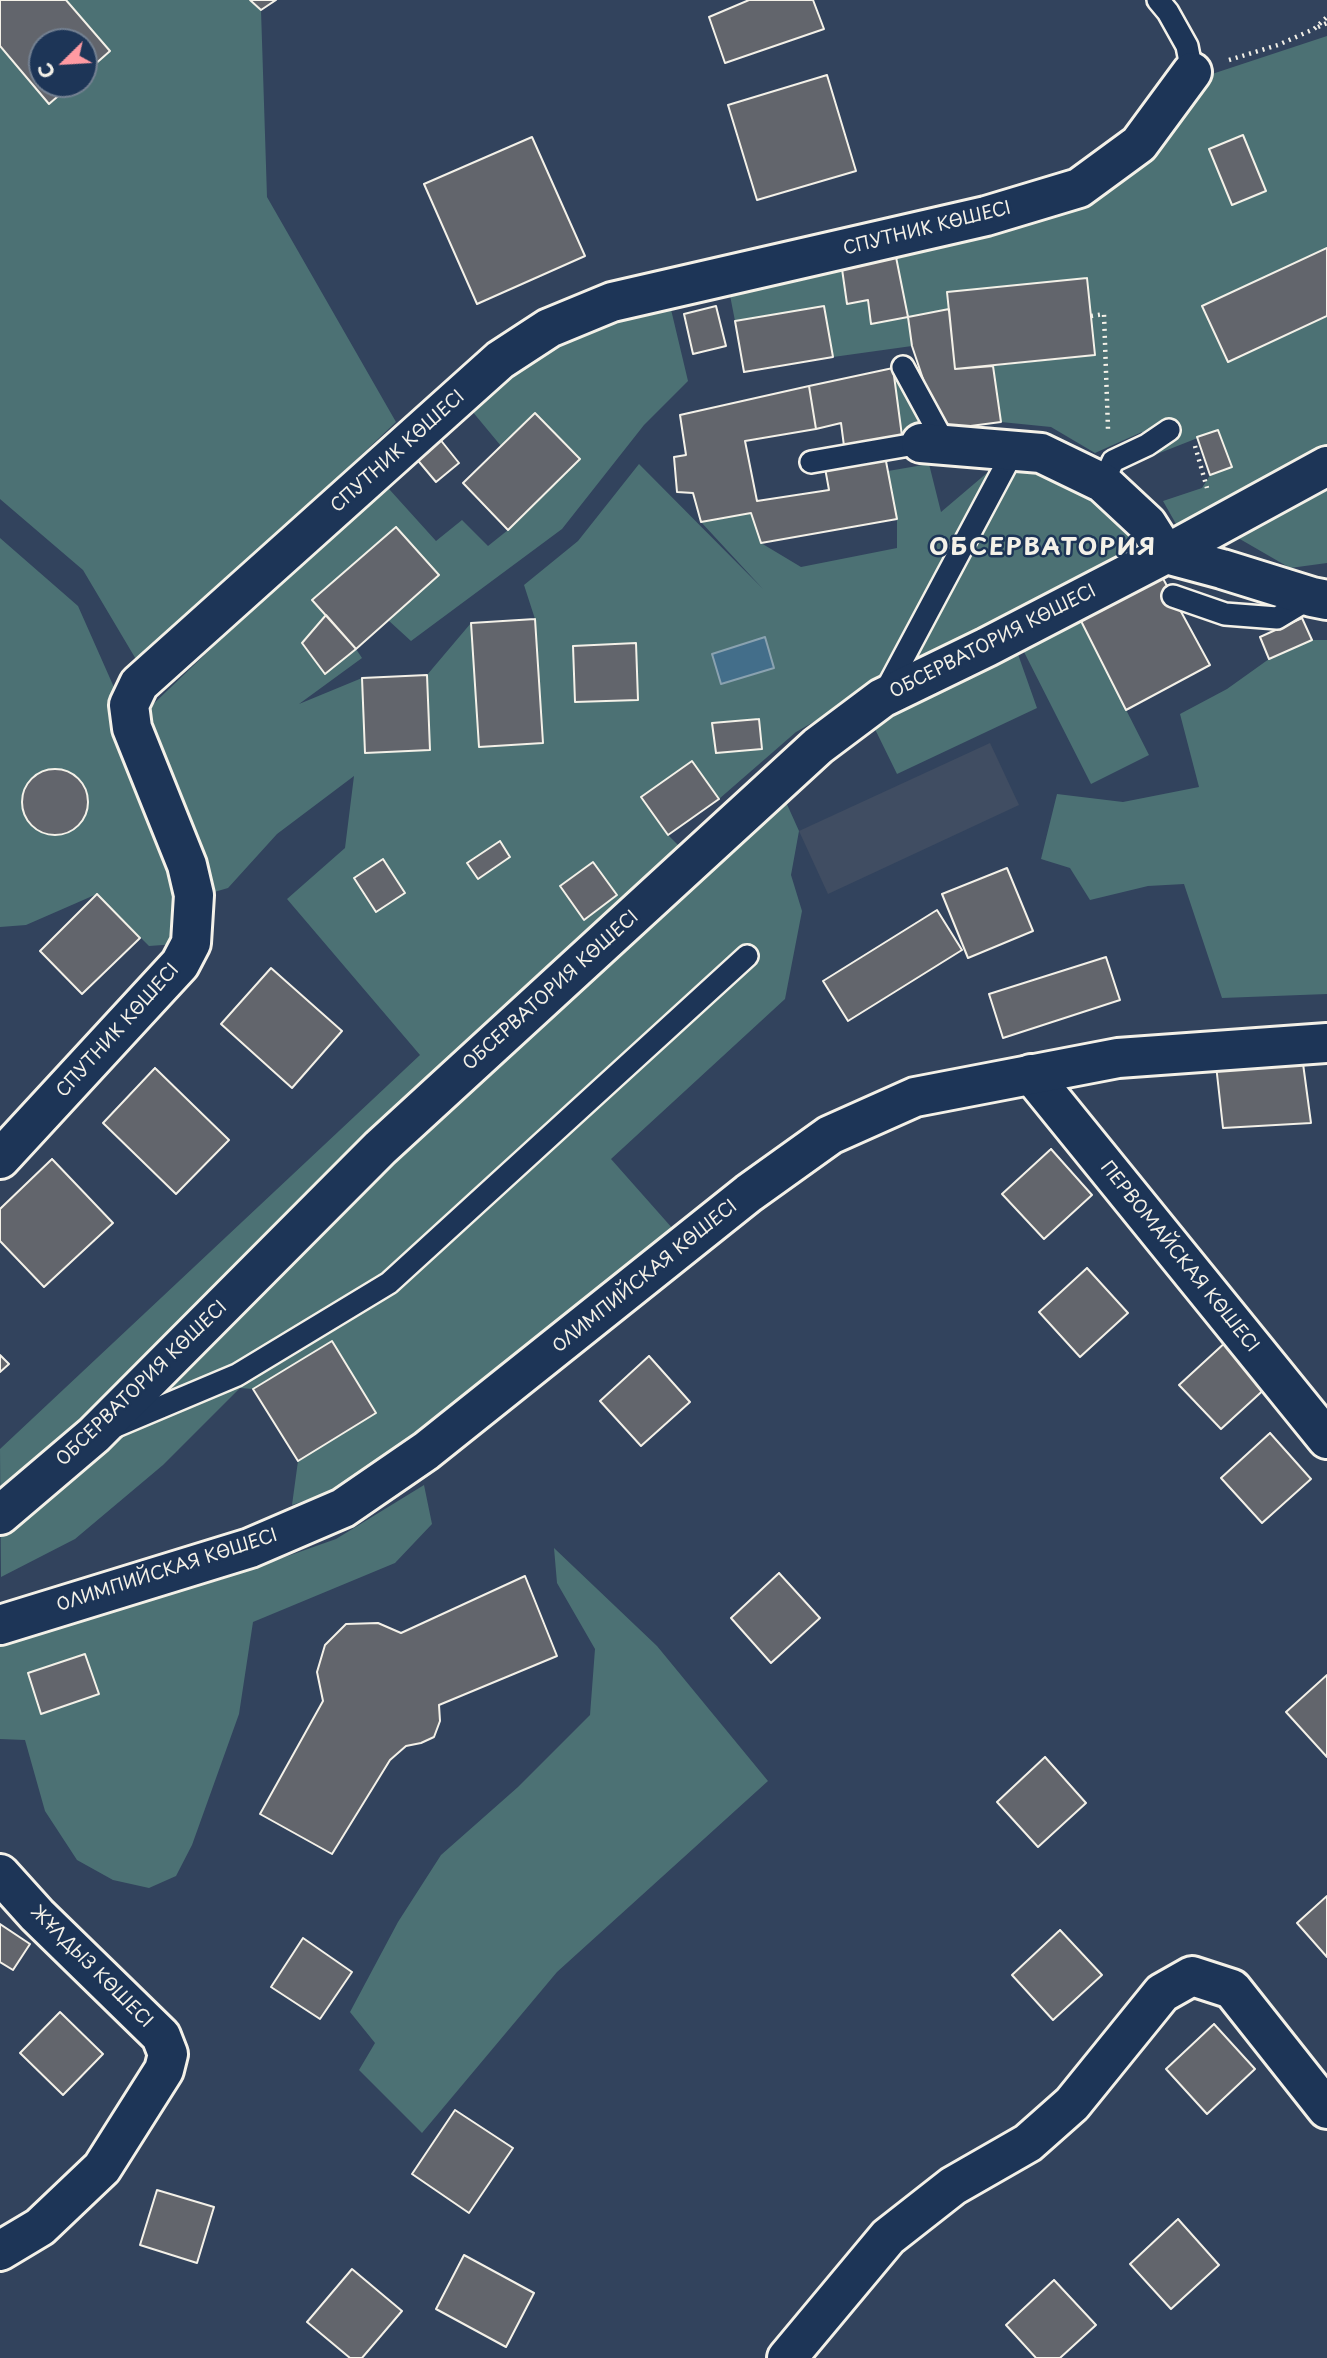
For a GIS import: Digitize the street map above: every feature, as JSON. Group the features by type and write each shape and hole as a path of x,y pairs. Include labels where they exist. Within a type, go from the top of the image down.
{"street":[{"name":"СПУТНИК КӨШЕСІ","path":"0,1159 180,964 191,943 194,895 187,865 132,728 130,705 139,684 500,360 549,328 612,302 986,216 1079,188 1139,144 1192,72"},
{"path":"933,444 1041,453 1108,472 1166,554 1319,598"},
{"name":"ОБСЕРВАТОРИЯ КӨШЕСІ","path":"0,1515 94,1435 380,1148 818,746 882,698 1166,554 1327,466"},
{"name":"ОЛИМПИЙСКАЯ КӨШЕСІ","path":"0,1625 250,1548 343,1508 426,1451 749,1193 830,1135 915,1097 1118,1058 1327,1043"},
{"name":"ПЕРВОМАЙСКАЯ КӨШЕСІ","path":"1031,1074 1327,1439"},
{"name":"ЖҰЛДЫЗ КӨШЕСІ","path":"0,1874 37,1915 160,2036 168,2054 164,2070 102,2168 40,2227 0,2250"},
{"path":"787,2358 888,2237 953,2186 1028,2143 1072,2104 1162,1993 1192,1976 1232,1989 1327,2109"}],"lane":[{"path":"1158,0 1187,46 1192,72"},
{"path":"811,462 933,444 903,367"},
{"path":"1108,472 1169,430"},
{"path":"882,698 1014,450"},
{"path":"1173,596 1225,614 1277,618 1319,598"},
{"path":"94,1435 237,1375 388,1283 747,956"}],"path":[{"path":"1314,29 1327,17"},
{"path":"1192,72 1278,45 1327,23"},
{"path":"1091,316 1104,314 1108,472"},
{"path":"1169,430 1188,420 1218,526"}],"shaded area":[{"path":"765,637 774,668 721,684 712,654"},
{"path":"990,743 1019,805 828,894 799,831"}],"green space":[{"path":"0,0 250,0 261,10 267,197 396,422 137,661 83,570 0,499"},
{"path":"1327,36 1327,248 1202,307 1229,362 1327,316 1327,457 1180,531 1163,501 1202,488 1210,475 1231,467 1218,430 1152,456 1142,432 1095,453 1051,427 1001,422 993,366 1095,355 1087,278 947,292 949,309 908,317 912,346 833,357 824,306 735,321 728,285 840,255 847,304 868,300 872,324 907,317 894,247 994,228 1190,96 1212,74","holes":["1243,135 1266,190 1232,205 1209,149"]},
{"path":"669,301 688,381 644,425 562,529 411,641 388,620 438,575 396,527 313,600 326,615 302,644 325,674 356,649 362,658 299,704 362,678 365,753 430,750 427,675 471,623 479,747 543,743 535,619 524,585 578,541 639,464 763,589 701,522 751,513 761,543 801,567 897,548 897,519 888,471 929,464 941,512 1014,450 1095,496 1150,553 836,709 796,732 719,799 692,761 642,797 668,835 696,863 781,791 799,831 791,875 802,911 785,999 611,1159 673,1229 354,1484 292,1505 298,1461 376,1413 332,1341 253,1389 240,1388 163,1465 75,1539 1,1577 0,1449 420,1055 287,899 345,848 354,776 277,834 228,888 204,895 146,711 239,622 249,594 380,479 436,541 462,520 488,546 508,530 580,459 536,413 501,446 467,405 559,336","holes":["636,643 575,702 573,646","593,862 617,895 584,919 560,886"]},
{"path":"893,368 933,434 902,436"},
{"path":"1327,478 1327,563 1290,568 1226,531"},
{"path":"0,538 78,606 132,728 191,943 149,946 97,894 26,925 0,927"},
{"path":"1080,619 1149,755 1091,784 1022,648"},
{"path":"1312,640 1327,640 1327,994 1222,998 1184,884 1148,886 1090,900 1070,868 1041,859 1057,794 1123,802 1199,787 1180,714 1227,689 1269,659"},
{"path":"1014,643 1037,708 897,774 871,721"},
{"path":"424,1485 432,1524 395,1563 253,1622 239,1714 192,1845 176,1876 149,1888 113,1880 77,1860 45,1811 25,1740 0,1739 0,1644 34,1627 120,1594 217,1581 336,1539"},
{"path":"554,1548 657,1646 768,1781 557,1972 422,2133 359,2070 375,2043 350,2012 398,1922 441,1855 518,1787 590,1715 595,1649 557,1583"}],"building":[{"path":"0,0 66,0 90,28 28,28 28,79 0,46"},
{"path":"250,0 276,0 261,10"},
{"path":"749,0 813,0 824,29 725,63 709,17"},
{"path":"98,37 110,51 98,62"},
{"path":"827,75 856,171 757,200 728,105"},
{"path":"44,98 56,98 49,104"},
{"path":"1243,135 1266,191 1232,205 1209,149"},
{"path":"532,137 585,256 477,304 424,184"},
{"path":"894,247 908,317 871,324 868,300 847,304 840,255"},
{"path":"1327,248 1327,316 1228,362 1202,306"},
{"path":"1087,278 1095,355 955,369 947,292"},
{"path":"716,306 726,346 693,354 684,314"},
{"path":"824,306 833,357 744,372 735,321"},
{"path":"949,309 955,369 993,366 1001,422 940,430 912,346 908,317"},
{"path":"893,368 902,436 844,446 841,423 816,429 809,386"},
{"path":"809,386 816,429 745,441 757,501 829,490 825,468 885,456 897,519 761,543 751,513 701,522 693,493 677,492 674,457 686,455 680,415"},
{"path":"535,413 580,459 508,530 463,483"},
{"path":"1218,430 1232,467 1210,475 1197,437"},
{"path":"439,438 459,463 436,482 415,457"},
{"path":"396,527 439,575 356,649 312,600"},
{"path":"1160,573 1210,665 1126,710 1080,619"},
{"path":"326,615 356,649 325,674 302,643"},
{"path":"1302,618 1312,640 1269,659 1260,637"},
{"path":"535,619 543,743 479,747 471,623"},
{"path":"636,643 638,700 575,702 573,646"},
{"path":"427,675 430,750 365,753 362,678"},
{"path":"759,719 762,749 716,753 712,723"},
{"path":"692,761 719,799 668,835 641,797"},
{"path":"55,769 78,779 88,802 78,825 55,835 32,825 22,802 32,779"},
{"path":"500,841 510,857 478,879 467,863"},
{"path":"383,859 405,893 376,912 354,878"},
{"path":"593,862 617,895 584,920 560,886"},
{"path":"1007,868 1033,931 968,958 942,894"},
{"path":"97,894 140,938 82,994 40,951"},
{"path":"937,910 962,950 848,1021 823,981"},
{"path":"1106,957 1120,1000 1003,1038 989,994"},
{"path":"271,968 342,1031 292,1088 221,1024"},
{"path":"1302,1056 1311,1123 1223,1128 1216,1065"},
{"path":"155,1068 229,1140 176,1194 103,1123"},
{"path":"1051,1149 1092,1195 1044,1239 1002,1194"},
{"path":"52,1159 113,1223 44,1287 0,1241 0,1209"},
{"path":"1087,1268 1128,1313 1080,1357 1039,1312"},
{"path":"1228,1340 1269,1385 1221,1429 1179,1385"},
{"path":"332,1341 376,1413 298,1461 253,1389"},
{"path":"0,1355 9,1364 0,1372"},
{"path":"649,1356 690,1402 641,1446 600,1401"},
{"path":"1270,1433 1311,1479 1262,1523 1221,1478"},
{"path":"779,1573 820,1618 771,1663 731,1618"},
{"path":"525,1576 557,1656 439,1705 440,1721 434,1737 406,1746 390,1760 332,1854 260,1814 323,1701 317,1672 325,1645 346,1624 378,1623 401,1633"},
{"path":"85,1654 99,1694 41,1714 28,1673"},
{"path":"1327,1675 1327,1757 1286,1712"},
{"path":"1045,1757 1086,1803 1038,1847 997,1802"},
{"path":"1327,1896 1327,1957 1297,1923"},
{"path":"0,1924 30,1944 13,1970 0,1962"},
{"path":"1060,1930 1102,1975 1053,2020 1012,1975"},
{"path":"303,1938 352,1972 320,2019 271,1987"},
{"path":"60,2012 103,2054 63,2095 20,2053"},
{"path":"1214,2024 1255,2069 1207,2114 1166,2069"},
{"path":"455,2110 513,2148 469,2213 412,2174"},
{"path":"157,2190 214,2207 197,2263 140,2245"},
{"path":"1178,2219 1219,2265 1171,2309 1130,2264"},
{"path":"464,2255 534,2293 506,2347 436,2309"},
{"path":"352,2269 402,2311 362,2358 350,2358 307,2322"},
{"path":"1054,2280 1096,2325 1060,2358 1036,2358 1006,2325"}],"district":[{"name":"ОБСЕРВАТОРИЯ","path":"1043,548"}]}
